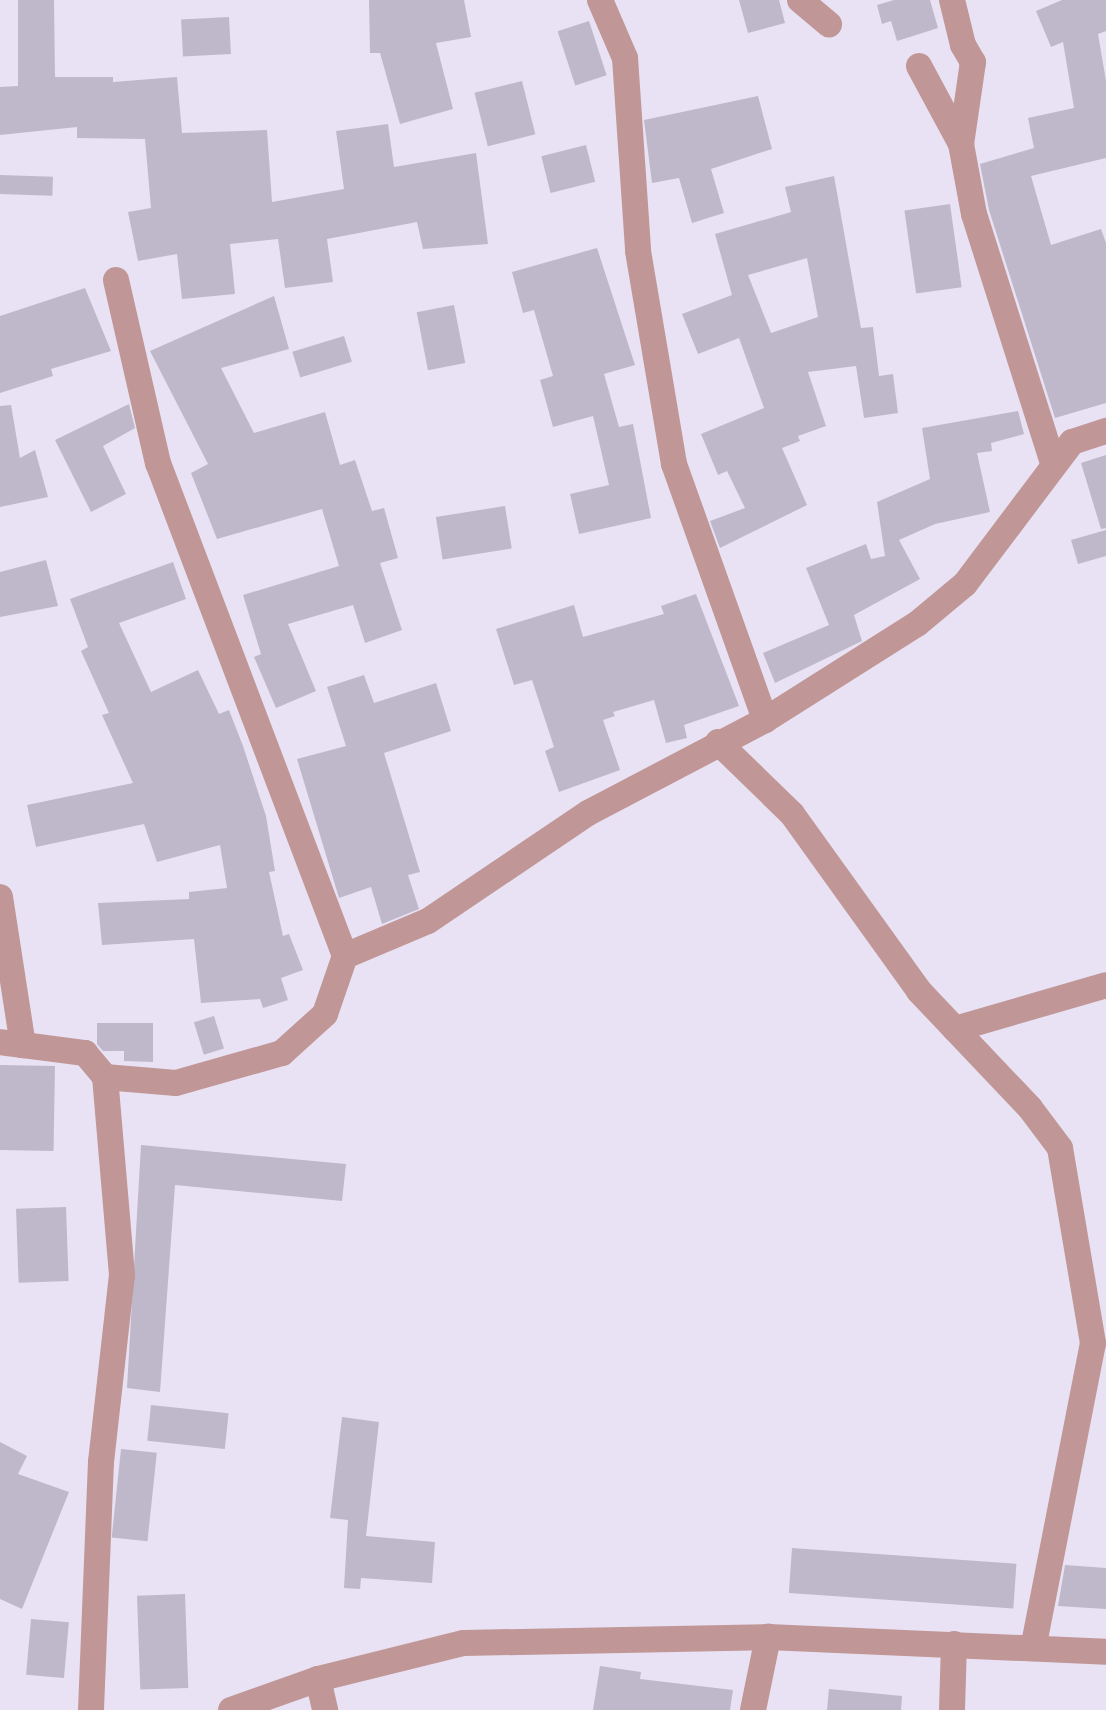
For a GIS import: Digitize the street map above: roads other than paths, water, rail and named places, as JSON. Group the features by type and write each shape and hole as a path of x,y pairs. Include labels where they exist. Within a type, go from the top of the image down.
{"street":[{"path":"600,0 626,58 638,251 674,464 765,720"},
{"path":"800,0 829,24"},
{"path":"952,0 963,45 973,62 961,144"},
{"path":"920,66 961,144 974,214 1053,463"},
{"path":"105,1077 176,1083 282,1053 325,1014 345,956 158,463 116,280"},
{"path":"345,956 428,921 588,813 718,742 765,720 916,624 965,584 1053,463 1072,442 1106,431"},
{"path":"718,742 792,814 918,991 955,1029 1060,1148 1093,1342 1033,1648"},
{"path":"0,897 11,1043 85,1053 105,1077 122,1275 101,1462 91,1710"},
{"path":"955,1029 1106,985"},
{"path":"231,1710 318,1679 464,1643 768,1637 1106,1652"},
{"path":"753,1710 768,1637"},
{"path":"952,1710 954,1644"},
{"path":"318,1679 325,1710"}]}
